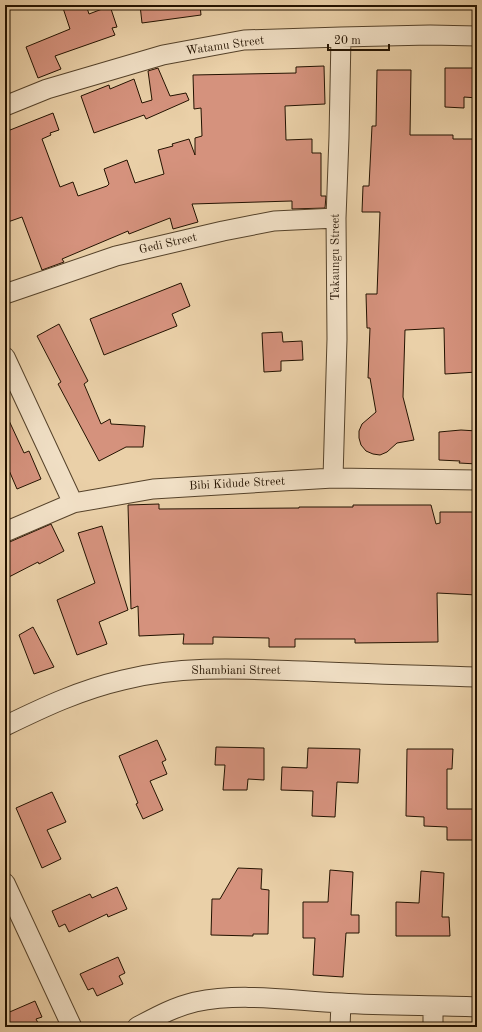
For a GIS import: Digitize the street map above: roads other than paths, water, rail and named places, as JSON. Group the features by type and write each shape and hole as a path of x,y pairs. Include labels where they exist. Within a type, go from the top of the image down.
{"street":[{"name":"Watamu Street","path":"5,106 47,89 163,55 244,40 430,35 477,36"},
{"name":"Takaungu Street","path":"333,478 337,339 336,218 341,37"},
{"name":"Gedi Street","path":"5,294 116,256 223,230 274,221 336,218"},
{"path":"5,357 73,503"},
{"name":"Bibi Kidude Street","path":"5,532 73,503 153,489 333,478 477,480"},
{"name":"Shambiani Street","path":"5,726 53,703 89,689 124,680 166,672 249,668 477,677"},
{"path":"5,884 72,1027"},
{"path":"137,1027 179,1006 197,1002 234,998 477,1007"},
{"path":"340,1027 341,1003"},
{"path":"433,1006 433,1027"}]}
